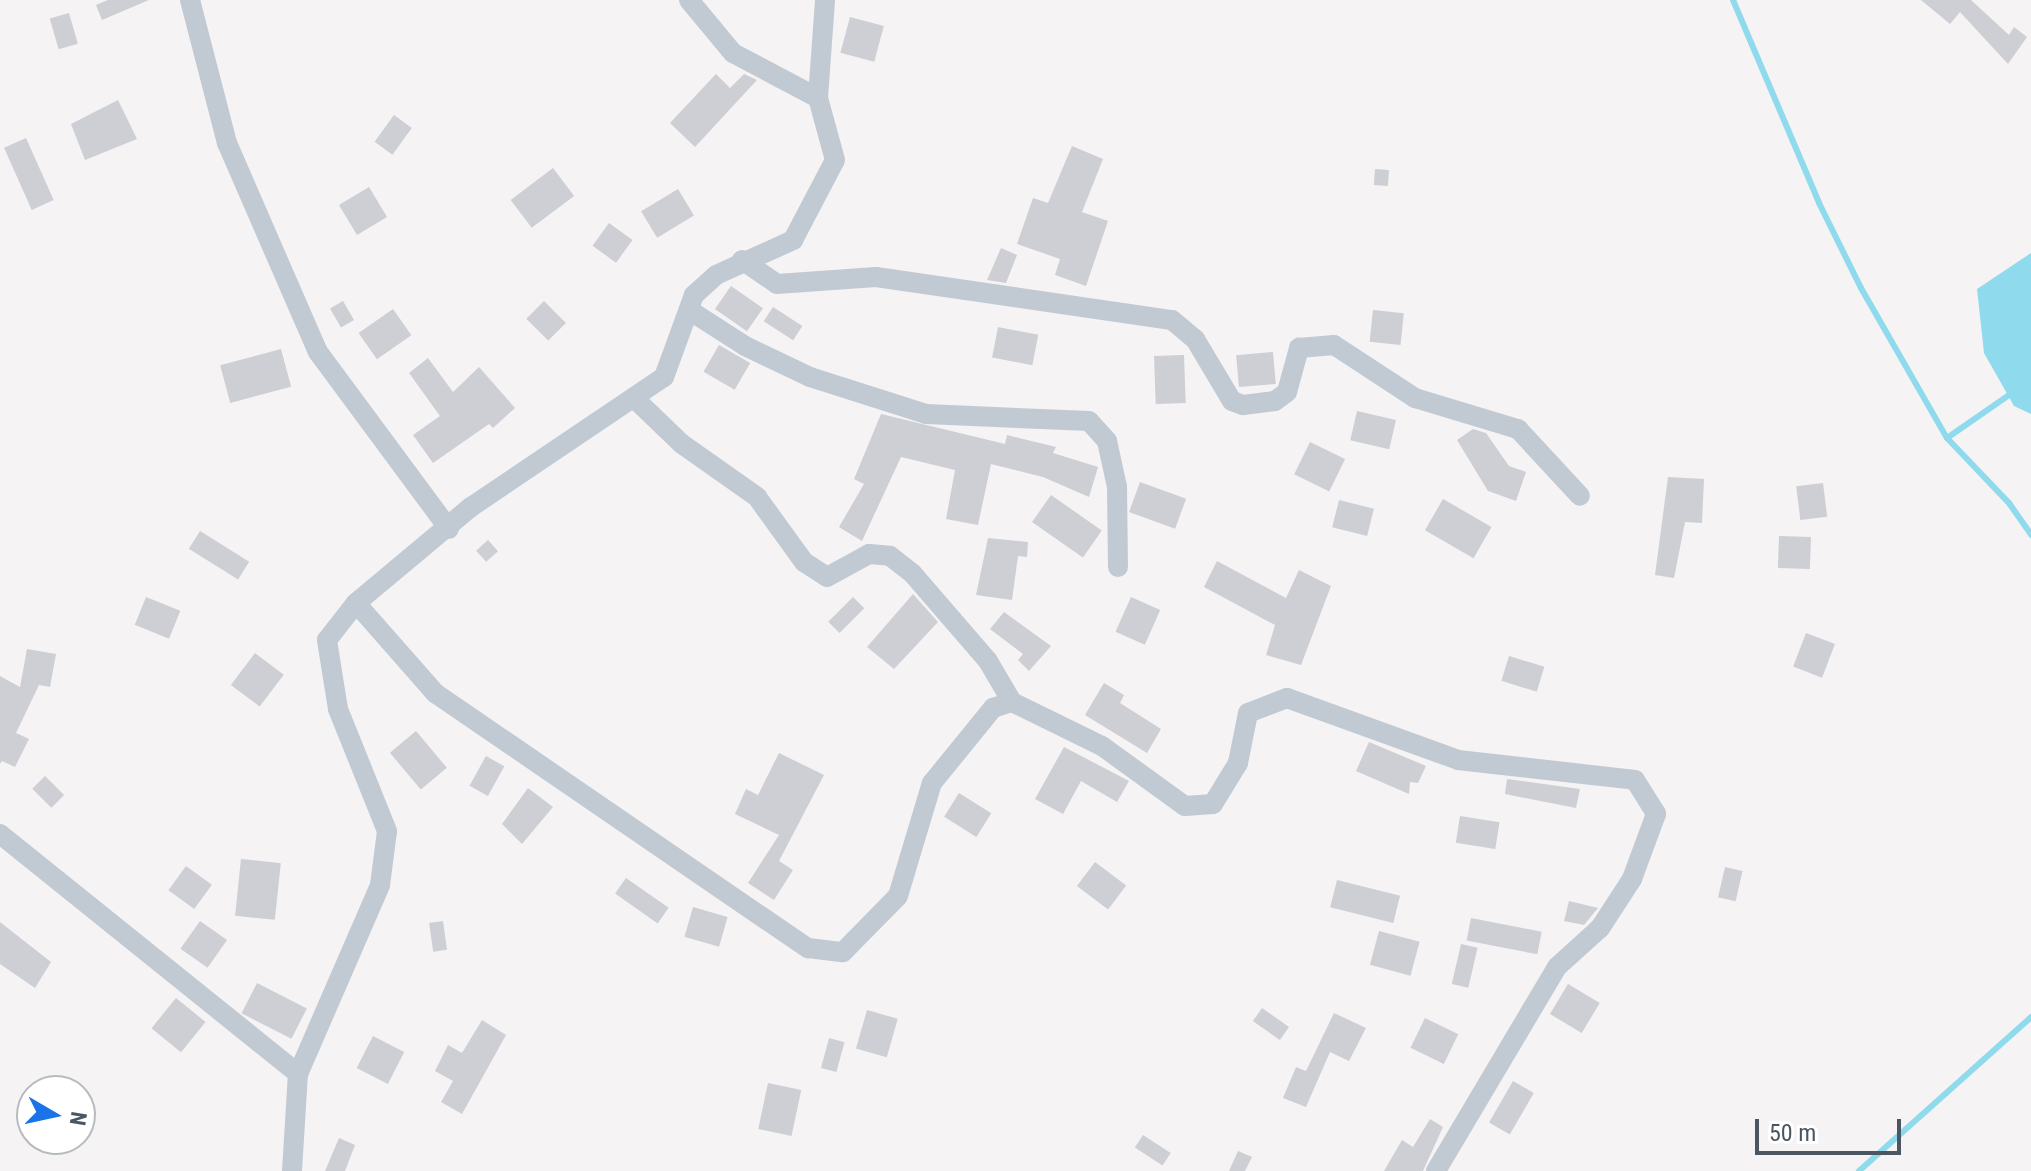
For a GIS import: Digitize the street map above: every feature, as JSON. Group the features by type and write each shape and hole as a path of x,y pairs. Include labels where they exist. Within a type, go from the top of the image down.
{"street":[{"path":"190,0 227,143 318,352 449,529"},
{"path":"689,0 733,53 818,98"},
{"path":"292,1171 298,1074 380,885 387,831 338,709 327,640 356,603 449,529 471,507 664,377 694,295 716,275 742,260 793,240 819,198 835,160 818,98 825,0"},
{"path":"742,260 777,284 891,279 1172,320 1195,339 1232,401 1243,405 1275,401 1287,392 1299,348 1334,345 1415,398 1518,429 1580,496"},
{"path":"689,310 745,346 810,377 898,406 941,415 1089,421 1107,441 1117,487 1118,567"},
{"path":"634,398 682,444 757,497 804,562 827,577 869,554 890,556 912,573 988,661 1012,702 1102,746 1185,806 1213,804 1238,763 1248,713 1287,698 1458,760 1635,780 1656,814 1632,879 1600,928 1557,967 1436,1171"},
{"path":"356,603 435,693 808,948 843,952 898,896 932,783 993,708 1012,702"},
{"path":"0,834 298,1074"}],"water":[{"path":"2031,253 2031,414 2014,406 1984,353 1977,289"}],"building":[{"path":"108,0 149,0 102,20 96,5"},
{"path":"1921,0 1971,0 2009,35 2014,27 2027,37 2008,64 1960,12 1950,24"},
{"path":"69,13 78,44 59,49 50,19"},
{"path":"850,17 884,26 874,62 840,53"},
{"path":"716,74 730,88 744,74 757,80 695,147 670,123"},
{"path":"118,100 137,139 85,160 71,124"},
{"path":"394,115 412,128 392,155 375,142"},
{"path":"26,138 54,200 32,210 4,148"},
{"path":"1072,146 1103,159 1082,212 1108,221 1086,286 1055,275 1060,259 1017,244 1033,198 1048,203"},
{"path":"553,168 574,196 532,228 511,200"},
{"path":"1375,169 1389,170 1388,186 1374,185"},
{"path":"369,187 387,217 357,235 339,205"},
{"path":"678,189 694,216 657,238 641,211"},
{"path":"609,223 632,240 616,263 593,246"},
{"path":"1001,248 1017,255 1006,283 987,280"},
{"path":"731,286 763,308 747,331 715,309"},
{"path":"343,301 354,320 341,328 330,308"},
{"path":"544,301 566,323 548,341 526,319"},
{"path":"773,307 802,326 793,340 764,321"},
{"path":"393,309 411,335 377,359 359,333"},
{"path":"1373,310 1404,313 1400,345 1370,342"},
{"path":"998,327 1038,335 1032,365 992,357"},
{"path":"719,345 750,363 735,390 704,372"},
{"path":"281,349 291,387 230,403 220,365"},
{"path":"1273,352 1276,384 1239,387 1236,355"},
{"path":"1184,355 1186,403 1156,404 1154,356"},
{"path":"428,358 453,392 479,367 515,408 493,428 489,424 433,463 413,435 440,416 409,373"},
{"path":"1357,411 1396,420 1389,449 1350,440"},
{"path":"881,414 1005,444 1007,435 1056,447 1053,453 1098,467 1089,497 1043,477 991,464 978,525 946,519 955,470 901,457 862,541 839,527 864,484 854,479"},
{"path":"1473,429 1486,433 1509,466 1526,472 1516,501 1488,491 1457,440"},
{"path":"1310,442 1345,459 1329,491 1294,474"},
{"path":"1668,477 1704,479 1702,523 1685,522 1674,578 1655,575"},
{"path":"1140,482 1186,499 1175,529 1129,512"},
{"path":"1823,483 1827,517 1800,520 1796,486"},
{"path":"1051,495 1102,531 1083,558 1032,522"},
{"path":"1443,499 1491,527 1473,558 1425,530"},
{"path":"1339,500 1374,509 1367,536 1332,527"},
{"path":"200,531 249,562 238,580 189,549"},
{"path":"1779,536 1811,537 1810,569 1778,568"},
{"path":"988,538 1028,542 1027,557 1018,556 1012,600 976,595"},
{"path":"488,540 498,551 486,562 476,551"},
{"path":"1217,561 1286,598 1299,570 1331,586 1301,665 1266,655 1275,625 1204,587"},
{"path":"913,594 938,622 894,669 867,647"},
{"path":"146,597 180,611 169,639 135,625"},
{"path":"853,597 864,608 840,633 828,622"},
{"path":"1131,597 1160,610 1145,645 1116,632"},
{"path":"1004,612 1051,646 1029,671 1018,660 1023,654 990,629"},
{"path":"1806,633 1835,644 1822,678 1793,667"},
{"path":"27,649 56,654 50,687 39,685 16,733 29,739 15,767 2,761 0,764 0,676 20,687"},
{"path":"255,653 284,675 260,707 231,685"},
{"path":"1509,656 1544,667 1537,692 1501,681"},
{"path":"1104,683 1124,695 1120,703 1161,729 1147,753 1085,715"},
{"path":"416,731 447,768 421,790 390,753"},
{"path":"1369,742 1426,766 1418,783 1410,782 1409,794 1356,771"},
{"path":"1064,747 1129,781 1117,802 1081,781 1063,814 1035,799"},
{"path":"779,753 824,775 779,861 793,870 774,900 748,883 779,835 735,814 746,789 758,795"},
{"path":"486,756 504,766 488,796 470,786"},
{"path":"45,776 64,795 51,808 32,789"},
{"path":"1507,779 1580,789 1576,808 1505,794"},
{"path":"528,788 553,807 522,844 502,824"},
{"path":"959,793 991,813 976,837 944,817"},
{"path":"1460,816 1500,822 1495,849 1456,843"},
{"path":"241,859 281,863 275,920 235,916"},
{"path":"1095,862 1126,885 1108,909 1077,886"},
{"path":"186,866 212,885 194,909 168,890"},
{"path":"1725,867 1743,871 1736,901 1718,897"},
{"path":"626,878 669,908 658,923 615,894"},
{"path":"1337,880 1400,896 1393,923 1330,907"},
{"path":"1569,901 1598,908 1584,925 1564,921"},
{"path":"693,907 728,917 719,947 684,937"},
{"path":"1471,918 1542,932 1537,954 1467,941"},
{"path":"200,921 227,940 208,968 180,949"},
{"path":"443,921 447,950 433,952 429,923"},
{"path":"0,922 51,962 35,988 0,964"},
{"path":"1379,931 1420,942 1411,976 1370,965"},
{"path":"1461,944 1478,948 1468,988 1452,984"},
{"path":"257,983 307,1008 291,1039 242,1013"},
{"path":"1568,984 1600,1003 1582,1033 1550,1014"},
{"path":"176,998 206,1022 181,1052 151,1028"},
{"path":"1262,1008 1289,1027 1280,1040 1253,1021"},
{"path":"867,1010 898,1019 887,1057 856,1048"},
{"path":"1334,1013 1366,1028 1349,1061 1330,1052 1306,1107 1283,1098 1296,1067 1306,1071"},
{"path":"1425,1018 1458,1034 1444,1064 1411,1048"},
{"path":"482,1020 506,1035 462,1114 441,1102 453,1081 435,1071 448,1045 462,1053"},
{"path":"373,1036 404,1052 388,1084 357,1068"},
{"path":"829,1038 844,1042 836,1072 821,1068"},
{"path":"1513,1081 1534,1093 1510,1135 1489,1123"},
{"path":"768,1083 801,1090 791,1136 758,1129"},
{"path":"1430,1119 1443,1127 1423,1171 1384,1171 1402,1140 1413,1147"},
{"path":"1143,1135 1171,1153 1163,1166 1135,1148"},
{"path":"339,1138 355,1145 345,1171 325,1171"},
{"path":"1238,1151 1252,1157 1245,1171 1229,1171"}],"waterway":[{"path":"1733,0 1819,203 1861,288 1947,438 2009,503 2031,535"},
{"path":"1947,438 2012,393"},
{"path":"1859,1171 2031,1017"}]}
